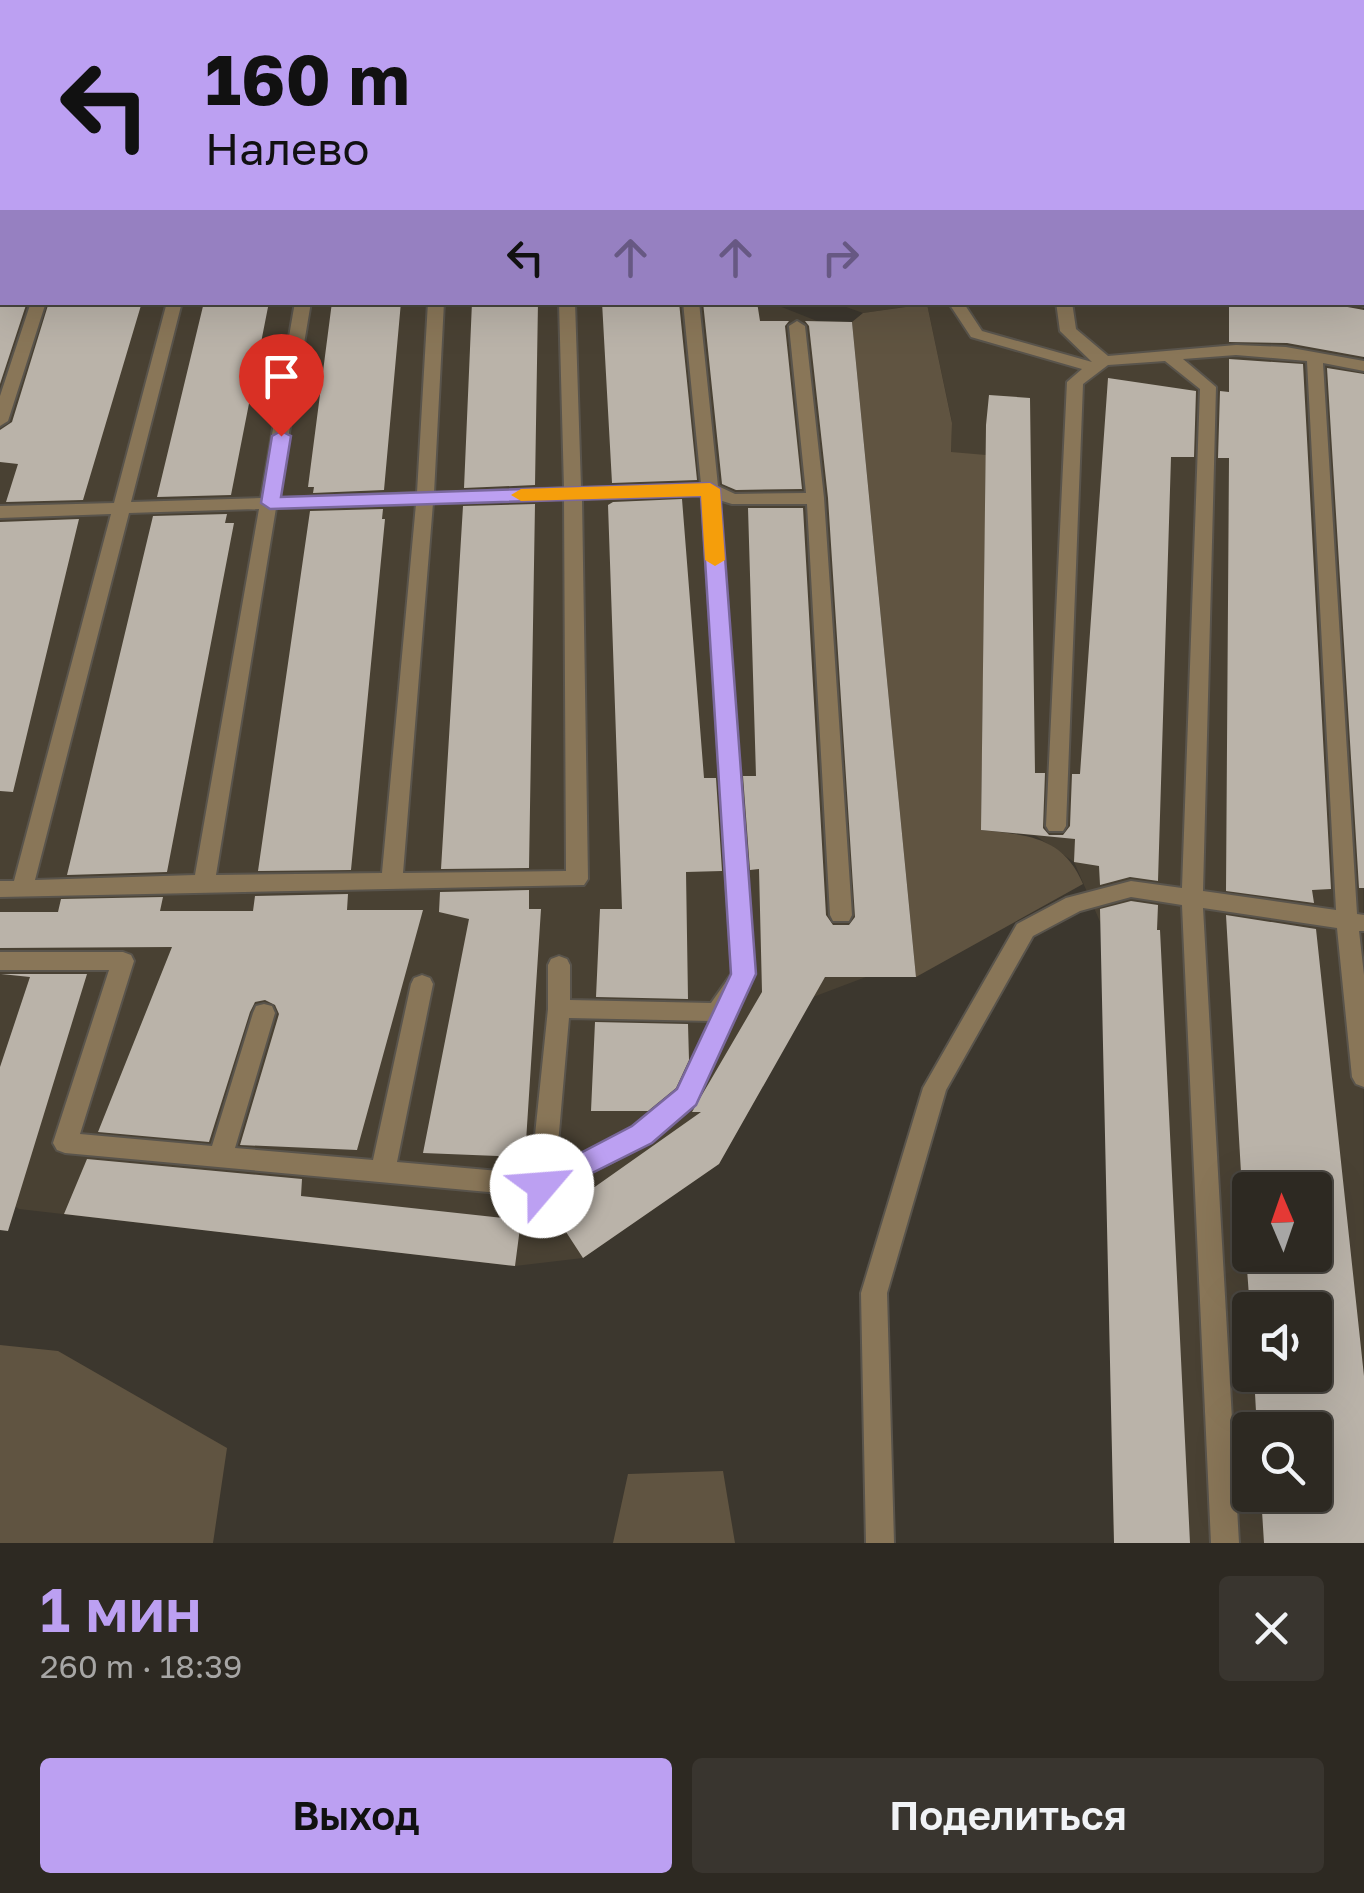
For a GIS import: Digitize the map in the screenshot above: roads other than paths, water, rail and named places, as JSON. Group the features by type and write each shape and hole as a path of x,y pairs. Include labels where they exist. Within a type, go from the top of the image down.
{"lane":[{"path":"0,421 37,305"},
{"path":"22,889 173,305"},
{"path":"204,883 303,305"},
{"path":"392,881 425,498 436,305"},
{"path":"0,890 204,883 577,879 574,494 567,305"},
{"path":"0,961 123,961 64,1142 542,1186 642,1134 687,1097 744,974 710,489 690,305"},
{"path":"957,305 976,334 1100,365 1236,350 1364,366"},
{"path":"1064,305 1068,331 1100,365"},
{"path":"797,326 815,498 841,915"},
{"path":"1170,356 1208,387 1192,898 1225,1543"},
{"path":"1315,358 1364,1077"},
{"path":"1056,826 1075,382 1100,365"},
{"path":"0,512 710,489 732,499 815,498"},
{"path":"880,1543 874,1292 935,1088 1025,930 1074,904 1131,889 1356,922"},
{"path":"542,1186 559,1009 558,965"},
{"path":"559,1009 717,1012 744,974"},
{"path":"383,1172 422,984"},
{"path":"220,1157 264,1013"}]}
